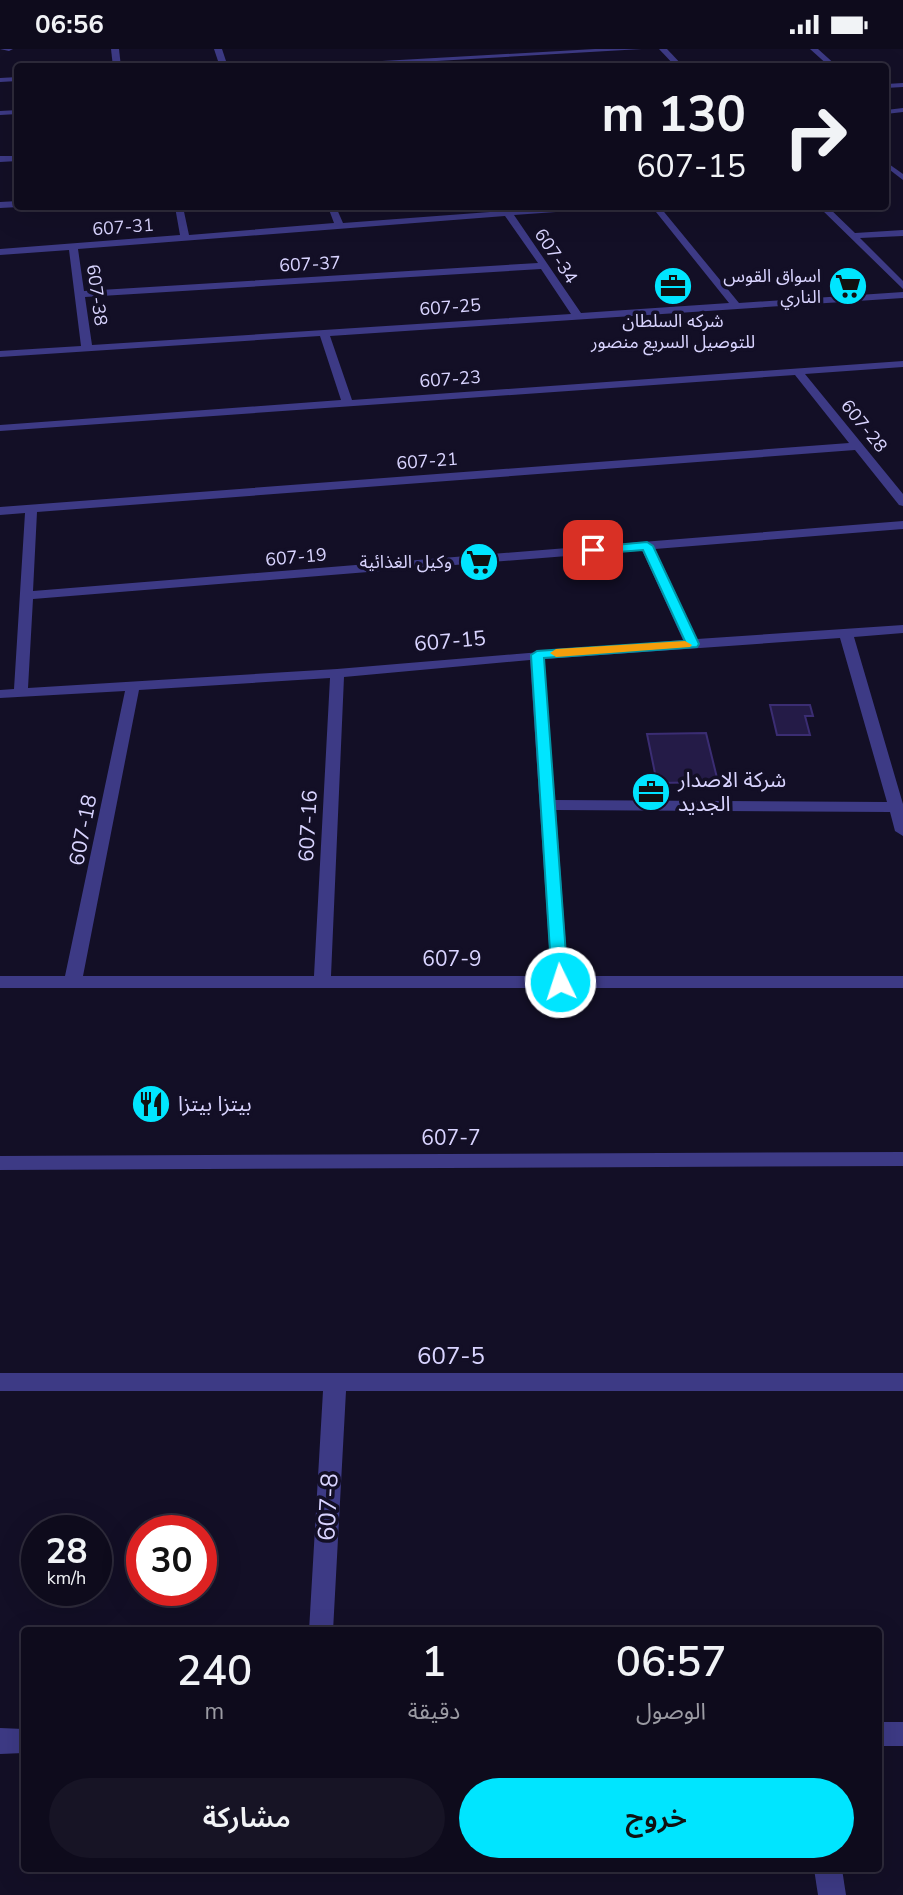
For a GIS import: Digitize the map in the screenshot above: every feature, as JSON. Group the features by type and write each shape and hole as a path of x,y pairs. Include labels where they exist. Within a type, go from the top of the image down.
{"street":[{"path":"0,49 9,49"},
{"path":"399,63 638,49"},
{"path":"663,49 677,63"},
{"path":"814,49 830,63"},
{"path":"180,210 185,238"},
{"path":"333,210 340,226"},
{"name":"607-31","path":"0,252 538,210"},
{"path":"658,210 736,306"},
{"path":"825,210 903,286"},
{"name":"607-34","path":"508,212 578,316"},
{"path":"852,236 903,233"},
{"name":"607-38","path":"73,246 87,348"},
{"name":"607-37","path":"79,294 543,266"},
{"name":"607-25","path":"0,353 903,295"},
{"path":"324,333 348,404"},
{"name":"607-23","path":"0,428 903,364"},
{"name":"607-28","path":"798,372 903,502"},
{"name":"607-21","path":"0,511 858,446"},
{"path":"20,693 31,509"},
{"name":"607-19","path":"26,596 903,525"},
{"path":"647,546 692,644"},
{"name":"607-15","path":"0,694 337,673 537,655 903,629"},
{"path":"846,633 903,831"},
{"path":"537,655 560,982"},
{"name":"607-16","path":"322,982 337,673"},
{"name":"607-18","path":"73,982 133,686"},
{"path":"549,805 895,807"},
{"name":"607-9","path":"0,982 903,982"},
{"name":"607-7","path":"0,1163 903,1159"},
{"name":"607-5","path":"0,1382 903,1382"},
{"name":"607-8","path":"321,1627 335,1382"},
{"path":"882,1734 903,1734"},
{"path":"0,1741 21,1741"},
{"path":"828,1872 832,1895"}],"lane":[{"path":"889,166 903,178"}],"building":[{"path":"770,705 810,705 813,716 805,716 810,735 777,735"},
{"path":"706,733 718,782 657,783 647,734"}],"slow traffic":[{"path":"556,653 685,645"}],"place":[{"name":"شركه السلطان للتوصيل السريع منصور","path":"673,286"},
{"name":"اسواق القوس الناري","path":"848,286"},
{"name":"وكيل الغذائية","path":"479,562"},
{"name":"شركة الاصدار الجديد","path":"651,792"},
{"name":"بيتزا بيتزا","path":"151,1104"}],"route":[{"path":"560,982 537,655 692,644 647,546 593,550"}]}
